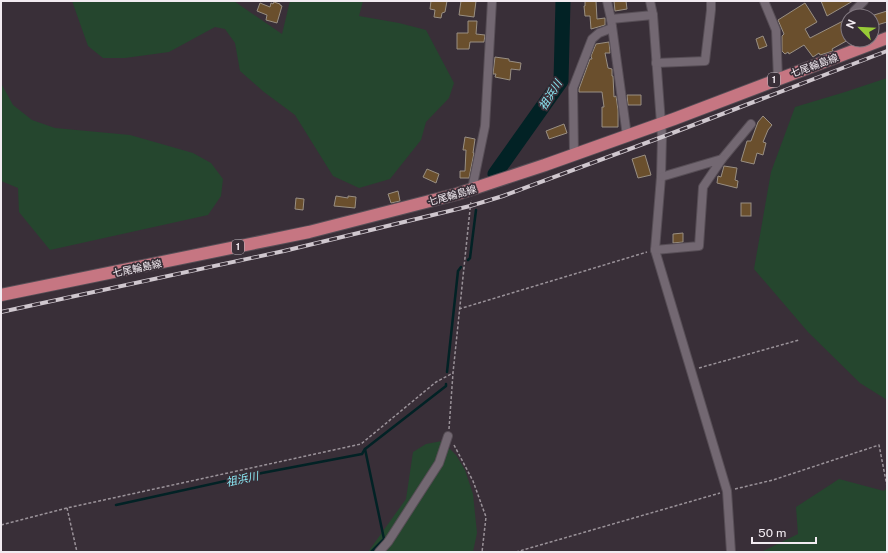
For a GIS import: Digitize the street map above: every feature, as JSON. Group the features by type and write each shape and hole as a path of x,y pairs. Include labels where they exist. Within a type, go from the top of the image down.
{"main road":[{"name":"七尾輪島線","path":"1,295 309,232 404,209 472,190 661,124 778,78 887,38"}],"street":[{"path":"472,190 485,126 492,1"},
{"path":"607,1 611,19 626,136"},
{"path":"650,1 653,16 662,137 661,177 655,250 727,491 731,552"},
{"path":"656,63 705,61 711,1"},
{"path":"764,1 776,30 778,78"},
{"path":"611,19 653,16"},
{"path":"574,155 573,88 592,39 599,33 612,28"},
{"path":"655,250 699,246 703,187 722,159 751,124"},
{"path":"661,177 722,159"},
{"path":"379,552 388,542 439,463 448,436"}],"path":[{"path":"472,190 459,309 448,436 473,481 486,517 482,552"},
{"path":"459,309 655,250"},
{"path":"691,370 799,340"},
{"path":"1,525 67,508 361,444 436,382 453,373"},
{"path":"516,552 727,491 773,480 879,446 887,486"},
{"path":"67,508 77,552"}],"green space":[{"path":"72,1 234,1 282,34 290,1 363,1 359,16 399,23 426,30 454,83 449,98 426,122 421,140 390,179 359,188 333,176 295,115 264,92 240,71 235,43 225,29 215,27 169,52 125,58 103,58 88,46"},
{"path":"887,78 887,400 860,383 808,332 754,269 771,172 795,107"},
{"path":"1,83 13,105 32,120 55,128 130,135 193,153 211,163 223,179 221,196 208,215 50,250 19,212 18,188 1,181"},
{"path":"442,441 456,455 465,470 473,494 477,533 473,552 368,552 406,499 413,452 426,444"},
{"path":"839,479 884,491 887,487 887,552 761,552 798,534 796,507"}],"building":[{"path":"431,1 447,1 445,12 442,13 441,18 434,17 435,10 430,9"},
{"path":"461,1 476,1 474,17 459,15"},
{"path":"585,1 596,1 597,19 605,18 605,25 591,29 590,16 585,16"},
{"path":"614,1 626,1 627,9 615,11"},
{"path":"821,1 853,1 840,8 827,16"},
{"path":"274,2 282,6 277,23 266,20 267,15 257,11 260,3 270,7 271,3 273,4"},
{"path":"805,3 817,22 805,29 810,38 840,23 840,44 832,49 833,51 820,55 819,53 813,57 804,45 789,54 788,52 785,54 782,51 782,36 784,34 778,20"},
{"path":"887,11 887,22 880,24 880,13"},
{"path":"468,21 477,21 476,34 485,35 484,42 470,42 469,49 457,49 457,33 468,33"},
{"path":"763,36 767,46 759,49 756,39"},
{"path":"609,42 610,53 605,53 608,68 612,69 614,97 616,96 618,110 618,127 602,127 602,107 604,107 602,92 579,92 590,59 592,59 591,56 596,44"},
{"path":"495,57 521,63 520,70 511,69 510,80 495,77 496,74 493,74"},
{"path":"627,95 641,95 641,105 628,105"},
{"path":"763,116 772,125 763,142 766,143 763,155 757,153 754,164 741,161 747,141 751,141 758,122"},
{"path":"564,124 567,133 549,139 546,131"},
{"path":"465,137 475,139 474,153 469,178 460,178 460,171 465,171 466,150 463,150"},
{"path":"645,155 651,175 638,178 632,159"},
{"path":"724,166 737,168 735,180 738,181 737,188 717,183 718,176 721,177"},
{"path":"427,169 439,174 436,183 423,177"},
{"path":"398,191 400,201 391,203 388,194"},
{"path":"336,196 348,198 348,196 356,197 355,208 334,206"},
{"path":"296,198 304,199 303,210 295,209"},
{"path":"741,203 751,203 751,216 741,216"},
{"path":"683,233 683,242 673,243 673,234"}],"waterway":[{"name":"祖浜川","path":"495,174 561,81 563,1"},
{"name":"祖浜川","path":"468,260 470,258 476,210"},
{"name":"祖浜川","path":"447,372 458,271 461,267"},
{"name":"祖浜川","path":"116,505 262,473 362,454 365,449 446,386 446,384"},
{"name":"祖浜川","path":"365,449 384,539 371,552"}],"railway":[{"path":"1,312 284,251 470,206 503,196 662,137 887,51"}]}
